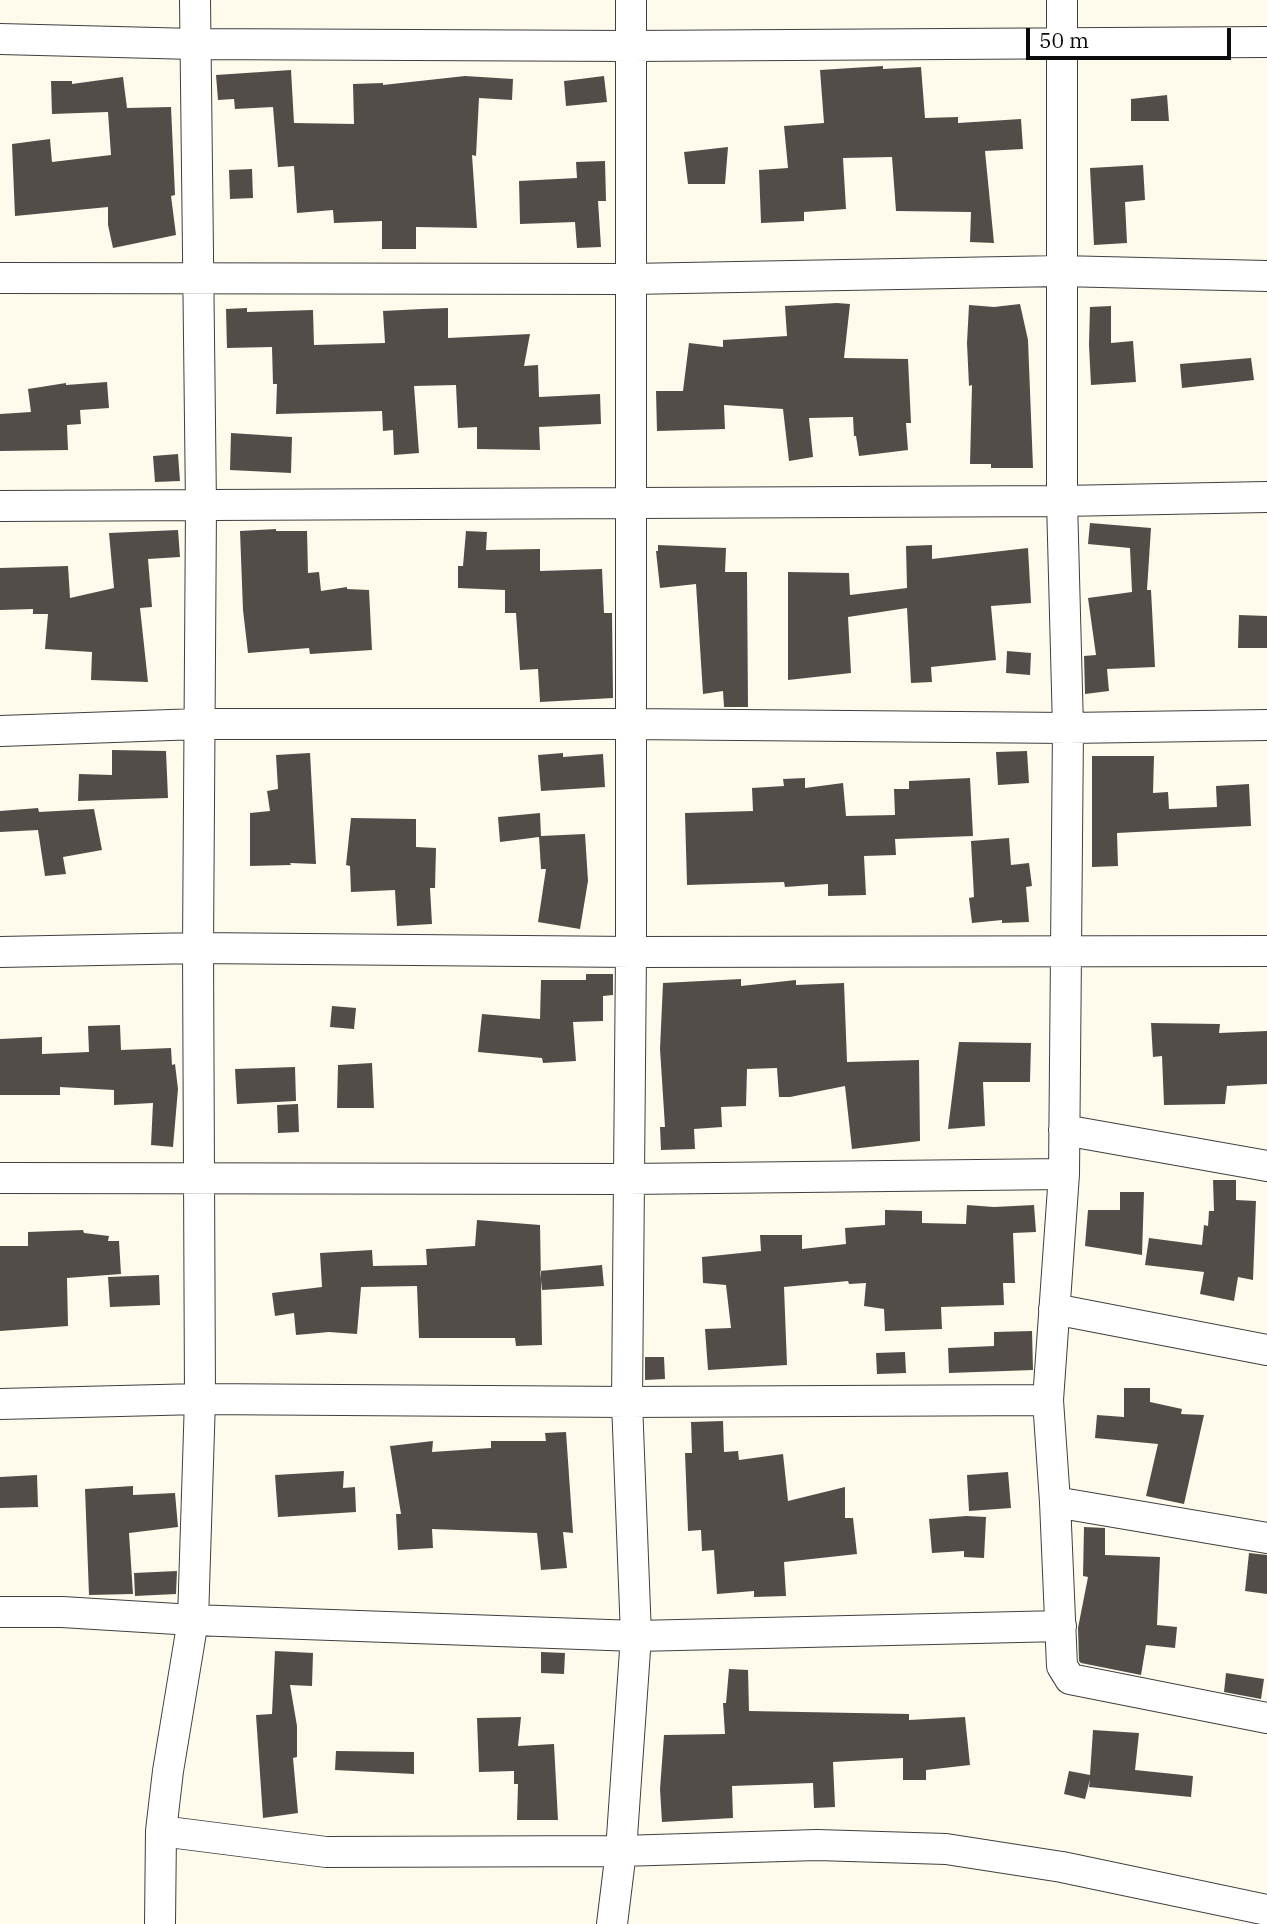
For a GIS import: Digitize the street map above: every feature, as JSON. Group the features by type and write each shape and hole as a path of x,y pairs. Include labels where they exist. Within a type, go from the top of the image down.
{"street":[{"path":"160,1924 161,1831 168,1771 194,1620 200,1399 198,948 201,506 195,0"},
{"path":"612,1924 621,1851 636,1636 627,1402 631,952 631,0"},
{"path":"1062,0 1060,271 1068,728 1064,1174 1048,1400 1062,1666 1070,1679 1267,1718"},
{"path":"0,39 194,44 631,46 1267,42"},
{"path":"0,278 630,279 1060,271 1267,276"},
{"path":"0,506 1062,502 1267,497"},
{"path":"0,731 200,724 1068,728 1267,725"},
{"path":"0,951 198,948 631,952 1267,951"},
{"path":"1064,1130 1267,1166"},
{"path":"0,1178 628,1179 1064,1174"},
{"path":"1054,1309 1267,1350"},
{"path":"0,1404 200,1399 627,1402 1048,1400"},
{"path":"1055,1502 1267,1538"},
{"path":"0,1612 62,1612 194,1620 636,1636 1060,1626"},
{"path":"161,1831 326,1852 621,1851 817,1845 946,1849 1062,1867 1267,1910"}],"building":[{"path":"883,66 883,69 921,67 925,118 958,117 958,123 1021,119 1023,149 985,151 994,243 970,242 971,212 896,211 892,157 843,158 846,209 804,212 804,221 761,223 759,170 788,168 784,126 824,123 820,70"},
{"path":"291,70 294,123 354,124 353,84 383,85 465,76 513,79 512,100 479,98 476,156 472,155 477,228 416,227 416,249 382,249 382,221 334,223 333,210 297,213 294,166 278,167 273,107 235,109 234,99 218,100 216,75"},
{"path":"604,76 607,102 566,106 564,81"},
{"path":"123,77 127,108 171,107 175,195 171,196 176,235 113,248 108,225 108,207 15,216 12,144 50,139 52,162 111,155 108,112 52,114 51,81 72,81 72,84"},
{"path":"1167,95 1169,121 1131,121 1131,99"},
{"path":"728,147 725,184 688,184 684,152"},
{"path":"605,161 606,201 598,201 601,247 577,248 575,222 520,224 519,181 577,178 576,162"},
{"path":"1143,165 1145,200 1125,202 1127,243 1094,245 1090,168"},
{"path":"252,169 253,198 230,199 229,170"},
{"path":"850,304 844,358 908,359 911,423 906,423 908,450 859,456 853,417 809,418 813,457 789,461 783,409 724,405 725,429 657,431 656,391 683,391 689,343 723,347 723,340 787,336 785,306"},
{"path":"1020,304 1028,340 1033,468 991,468 991,464 970,464 972,385 969,386 967,343 969,305 994,307"},
{"path":"1111,306 1111,343 1133,341 1136,382 1091,385 1090,307"},
{"path":"247,308 247,312 313,310 314,345 385,343 383,311 422,309 448,308 448,338 530,334 524,366 538,365 539,397 600,394 601,424 539,427 540,450 477,449 477,427 458,428 456,385 414,386 419,453 394,455 393,430 383,431 382,411 276,414 277,384 273,384 272,347 227,348 226,309"},
{"path":"1251,358 1254,380 1182,388 1180,364"},
{"path":"107,382 109,408 80,410 81,424 67,425 68,450 0,451 0,414 31,412 28,389 66,383"},
{"path":"231,433 292,437 291,473 230,470"},
{"path":"178,454 180,481 155,482 153,456"},
{"path":"1090,523 1151,528 1147,590 1151,590 1155,667 1107,669 1109,691 1085,694 1084,656 1096,655 1088,598 1132,592 1130,548 1088,544"},
{"path":"178,530 180,557 148,559 152,607 140,608 148,682 91,680 92,652 45,649 48,614 33,614 33,609 0,610 0,568 68,566 70,598 114,588 109,533"},
{"path":"240,531 307,531 308,573 319,572 321,591 347,587 369,590 372,650 310,654 309,648 248,653 243,610"},
{"path":"466,531 487,532 486,550 540,549 540,571 602,569 604,613 612,613 613,698 540,702 538,669 520,670 516,613 505,613 505,590 458,588 458,566 463,566"},
{"path":"658,545 726,548 725,572 747,572 748,707 724,707 723,691 703,694 696,584 660,588 656,551"},
{"path":"932,545 932,559 1028,548 1031,603 991,606 996,660 931,667 932,682 911,683 907,608 848,617 851,673 788,680 788,572 849,573 850,595 907,588 906,546"},
{"path":"1239,615 1267,616 1267,648 1238,648"},
{"path":"1007,651 1031,653 1030,675 1006,673"},
{"path":"112,750 166,751 168,798 78,801 79,774 112,775"},
{"path":"1027,751 1029,783 998,785 996,752"},
{"path":"310,753 316,864 250,866 250,813 270,811 267,791 278,789 276,755"},
{"path":"563,753 563,757 603,754 605,787 541,791 538,755"},
{"path":"1092,756 1154,756 1153,793 1168,792 1169,809 1217,807 1216,786 1249,784 1251,826 1117,833 1118,866 1092,867"},
{"path":"805,778 805,788 843,783 846,816 895,815 894,789 909,789 909,781 970,778 973,836 895,839 896,855 864,856 866,895 828,896 828,884 785,887 784,882 687,885 685,813 753,811 752,788 784,786 783,779"},
{"path":"38,808 39,812 94,809 102,850 63,857 66,874 45,876 38,830 0,832 0,811"},
{"path":"540,813 541,836 585,834 588,881 580,929 538,922 546,869 541,869 539,837 500,842 498,817"},
{"path":"351,818 416,819 416,847 436,848 435,888 430,888 432,924 397,926 395,890 351,892 350,866 346,865"},
{"path":"1009,838 1011,865 1029,863 1032,886 1026,887 1029,922 1002,923 1002,920 972,923 969,898 974,897 971,841"},
{"path":"586,974 613,974 613,995 603,996 603,1021 573,1022 576,1061 543,1063 542,1058 478,1052 482,1014 540,1019 541,980 586,980"},
{"path":"741,979 741,986 796,980 796,985 844,983 847,1062 919,1060 920,1141 852,1149 845,1086 779,1097 777,1068 747,1069 746,1106 721,1107 722,1127 694,1129 695,1149 661,1150 660,1127 665,1127 660,1049 663,983"},
{"path":"332,1006 356,1008 354,1029 330,1027"},
{"path":"1151,1023 1220,1024 1219,1033 1267,1031 1267,1084 1227,1086 1225,1104 1164,1105 1162,1056 1153,1057"},
{"path":"120,1025 121,1050 171,1048 178,1089 173,1147 151,1145 153,1103 114,1105 114,1090 60,1087 60,1095 0,1095 0,1039 42,1037 42,1054 89,1052 88,1026"},
{"path":"959,1042 1031,1043 1030,1082 983,1082 985,1126 948,1129"},
{"path":"372,1063 374,1108 337,1108 338,1065"},
{"path":"295,1067 296,1101 237,1104 235,1069"},
{"path":"298,1104 299,1132 278,1133 277,1105"},
{"path":"1213,1180 1236,1180 1236,1200 1256,1201 1253,1280 1238,1277 1234,1301 1200,1294 1204,1272 1145,1265 1149,1238 1202,1245 1204,1225 1208,1226 1209,1211 1214,1211"},
{"path":"1120,1192 1144,1192 1142,1255 1085,1246 1088,1210 1120,1210"},
{"path":"967,1205 1034,1205 1036,1232 1013,1233 1015,1283 1003,1283 1004,1305 941,1307 942,1329 885,1331 884,1309 864,1306 866,1283 849,1284 848,1281 784,1287 787,1365 708,1370 705,1329 731,1328 726,1285 703,1283 702,1257 761,1251 760,1235 802,1235 802,1249 846,1244 845,1228 885,1225 885,1210 922,1211 922,1223 966,1224"},
{"path":"477,1220 540,1225 542,1345 516,1346 515,1338 419,1338 417,1286 361,1287 357,1334 329,1332 296,1335 294,1313 275,1316 272,1293 322,1287 320,1253 372,1250 373,1266 427,1265 426,1249 475,1246"},
{"path":"83,1230 84,1233 109,1236 108,1241 119,1241 121,1274 67,1278 68,1326 0,1331 0,1246 28,1246 28,1232"},
{"path":"602,1265 604,1286 542,1290 540,1271"},
{"path":"159,1275 160,1305 110,1307 108,1277"},
{"path":"1032,1331 1033,1370 949,1373 948,1348 994,1346 994,1332"},
{"path":"905,1352 906,1373 877,1374 876,1353"},
{"path":"645,1357 664,1357 665,1379 645,1380"},
{"path":"1124,1388 1150,1388 1150,1402 1182,1409 1181,1414 1204,1415 1184,1504 1146,1496 1158,1444 1095,1438 1097,1415 1124,1417"},
{"path":"723,1421 724,1452 738,1451 739,1460 783,1454 788,1501 845,1487 845,1518 853,1518 857,1554 784,1562 786,1596 754,1597 754,1591 717,1594 714,1550 702,1551 701,1530 688,1531 685,1453 692,1453 691,1422"},
{"path":"566,1432 573,1533 563,1532 567,1568 541,1570 537,1533 432,1529 433,1548 398,1550 396,1514 401,1514 390,1446 433,1441 432,1452 491,1448 491,1441 546,1441 545,1433"},
{"path":"344,1471 343,1488 355,1487 356,1512 278,1517 275,1475"},
{"path":"1008,1472 1011,1508 969,1511 967,1475"},
{"path":"37,1475 38,1507 0,1508 0,1477"},
{"path":"133,1486 133,1495 175,1493 178,1527 129,1533 133,1594 89,1595 85,1489"},
{"path":"986,1517 984,1558 964,1557 964,1551 932,1553 929,1519"},
{"path":"1084,1527 1105,1528 1105,1555 1160,1557 1157,1625 1177,1627 1175,1648 1146,1645 1141,1675 1079,1661 1078,1628 1088,1577 1083,1576"},
{"path":"1249,1553 1267,1555 1267,1594 1245,1591"},
{"path":"177,1571 176,1594 135,1596 134,1573"},
{"path":"275,1651 313,1653 312,1686 290,1685 297,1726 297,1757 293,1758 298,1813 263,1818 256,1715 272,1714"},
{"path":"541,1652 565,1653 564,1674 541,1673"},
{"path":"729,1669 748,1670 749,1711 909,1714 909,1720 965,1717 970,1765 926,1770 926,1780 903,1780 903,1758 833,1762 835,1807 814,1808 813,1783 732,1786 733,1818 662,1822 660,1789 664,1735 725,1734 723,1703 726,1703"},
{"path":"1226,1673 1264,1679 1261,1699 1224,1692"},
{"path":"521,1717 518,1746 554,1744 558,1820 517,1820 518,1784 514,1784 514,1771 479,1772 477,1718"},
{"path":"1093,1730 1139,1733 1135,1770 1193,1776 1191,1797 1089,1787 1090,1779 1085,1799 1064,1794 1069,1771 1090,1775"},
{"path":"336,1751 414,1752 414,1774 335,1770"}]}
